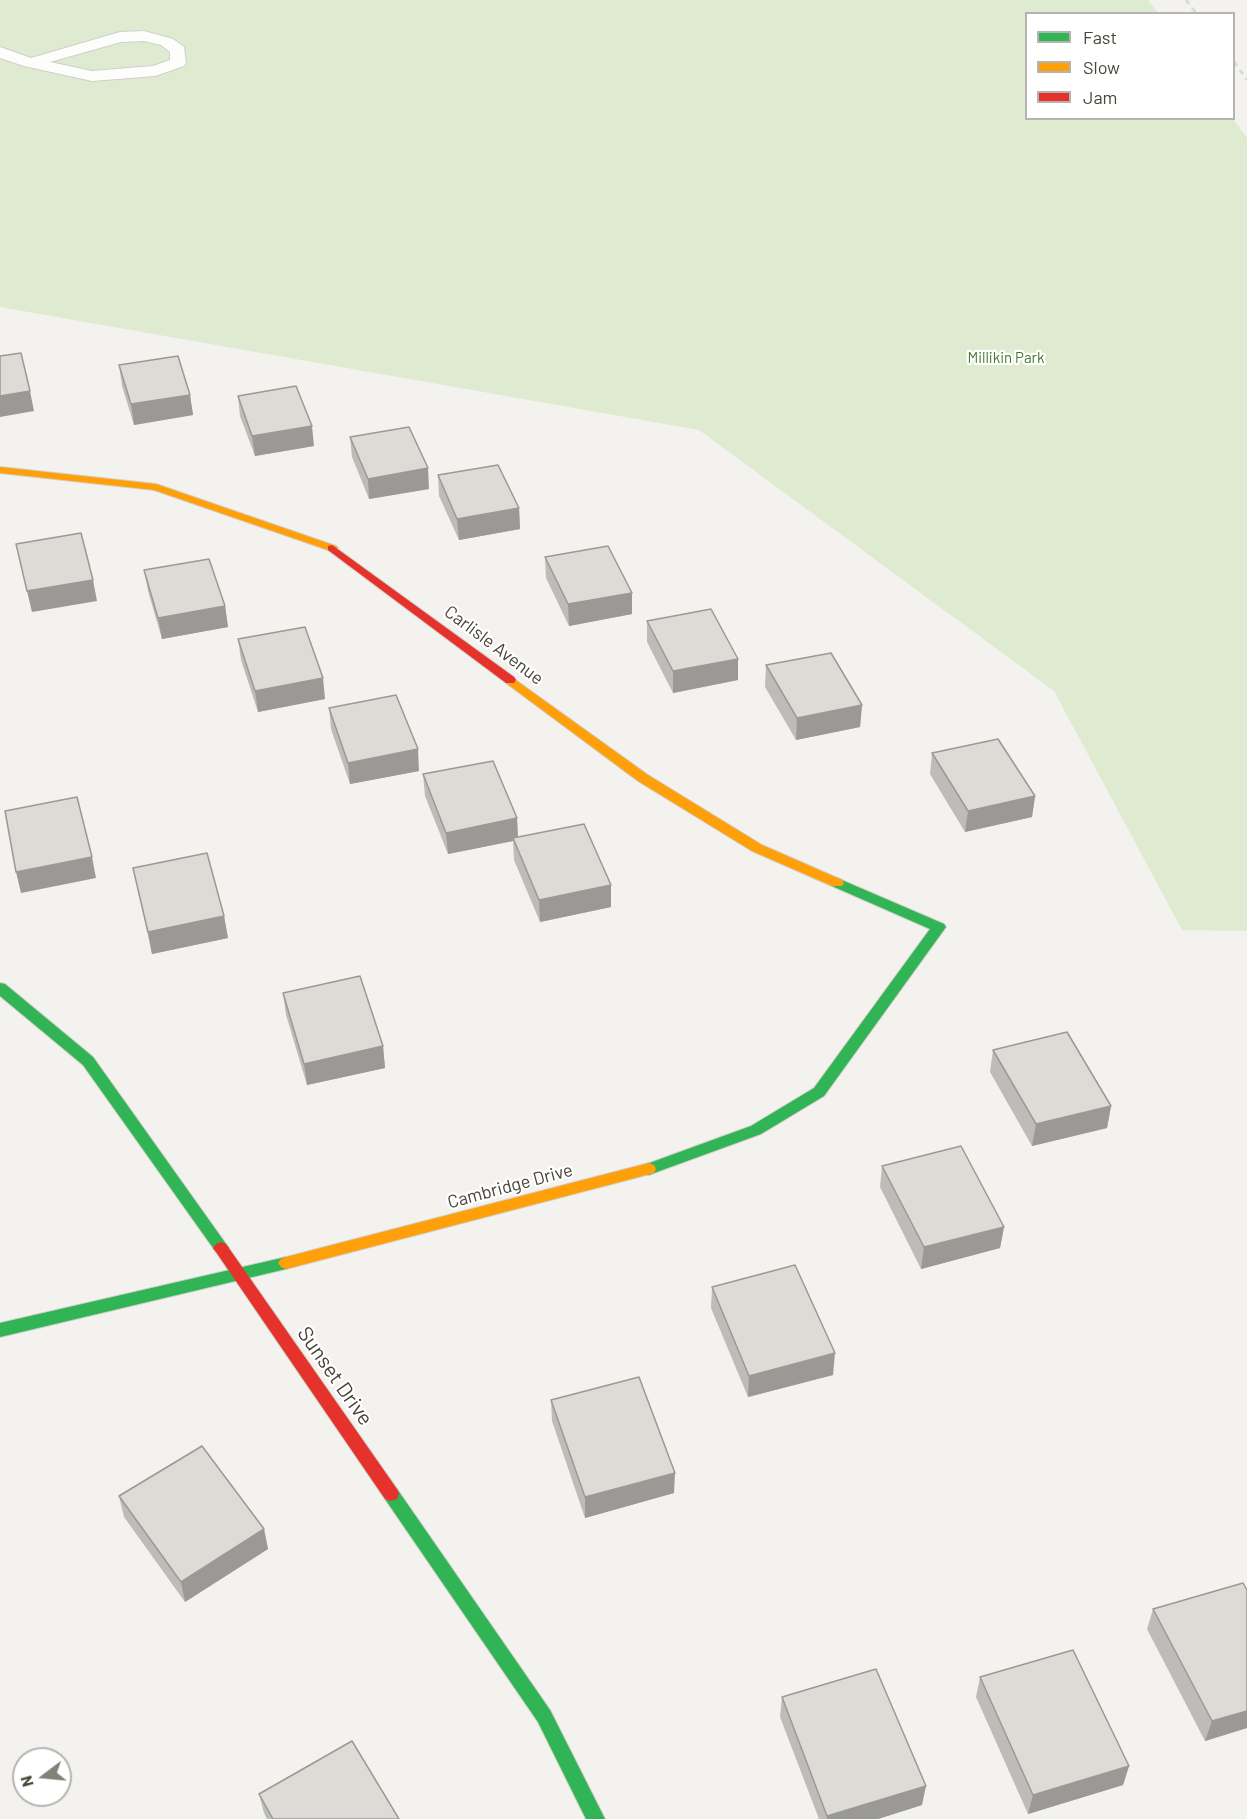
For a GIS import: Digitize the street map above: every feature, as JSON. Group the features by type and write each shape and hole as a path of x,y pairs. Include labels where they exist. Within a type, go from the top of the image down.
{"street":[{"name":"Carlisle Avenue","path":"0,470 156,487 327,544 643,778 758,848 939,927"},
{"name":"Cambridge Drive","path":"0,1330 241,1275 666,1164 756,1130 819,1092 939,927"},
{"name":"Sunset Drive","path":"0,988 88,1061 241,1275 544,1716 596,1819"}],"lane":[{"path":"0,52 30,63 92,76 155,71 178,63 178,50 167,42 144,36 120,37 30,63"}],"green space":[{"name":"Millikin Park","path":"0,0 1148,0 1157,12 1025,12 1025,120 1234,120 1247,138 1247,931 1182,930 1054,691 699,430 0,307"}],"building":[{"path":"21,353 30,391 0,396 0,356"},
{"path":"178,356 190,395 131,404 119,365"},
{"path":"296,386 312,426 252,436 238,396"},
{"path":"409,427 428,468 368,479 350,437"},
{"path":"498,465 519,508 457,519 438,475"},
{"path":"81,533 93,580 27,591 16,544"},
{"path":"608,546 632,593 568,604 545,557"},
{"path":"209,559 225,606 158,618 144,570"},
{"path":"711,609 738,659 673,671 647,621"},
{"path":"305,627 323,678 255,691 238,639"},
{"path":"831,653 862,705 797,718 766,665"},
{"path":"396,695 418,749 348,763 329,708"},
{"path":"998,739 1035,796 968,811 932,753"},
{"path":"493,761 517,818 446,833 423,774"},
{"path":"77,797 92,857 16,872 5,811"},
{"path":"584,824 611,885 539,900 513,838"},
{"path":"207,853 224,916 148,932 133,868"},
{"path":"360,976 383,1046 304,1064 283,993"},
{"path":"1067,1032 1111,1106 1036,1124 993,1050"},
{"path":"961,1146 1004,1227 924,1247 882,1166"},
{"path":"795,1265 835,1353 749,1376 712,1287"},
{"path":"639,1377 675,1473 585,1497 551,1400"},
{"path":"202,1446 264,1529 181,1582 119,1496"},
{"path":"1243,1583 1247,1590 1247,1711 1212,1721 1153,1609"},
{"path":"1073,1650 1129,1766 1033,1795 980,1677"},
{"path":"876,1669 926,1786 827,1816 782,1697"},
{"path":"352,1741 399,1819 273,1819 259,1794"}],"railway":[{"path":"1186,0 1195,12"},
{"path":"1235,63 1247,80"}],"traffic: fast":[{"path":"649,1169 756,1130 819,1092 939,927 837,883"},
{"path":"0,988 88,1061 221,1248"},
{"path":"0,1330 286,1263"},
{"path":"391,1494 544,1716 596,1819"}],"traffic: slow":[{"path":"0,470 156,487 332,548"},
{"path":"510,680 643,778 757,848 837,883"},
{"path":"286,1263 649,1169"}],"traffic: jam":[{"path":"332,548 510,680"},
{"path":"221,1248 391,1494"}]}
